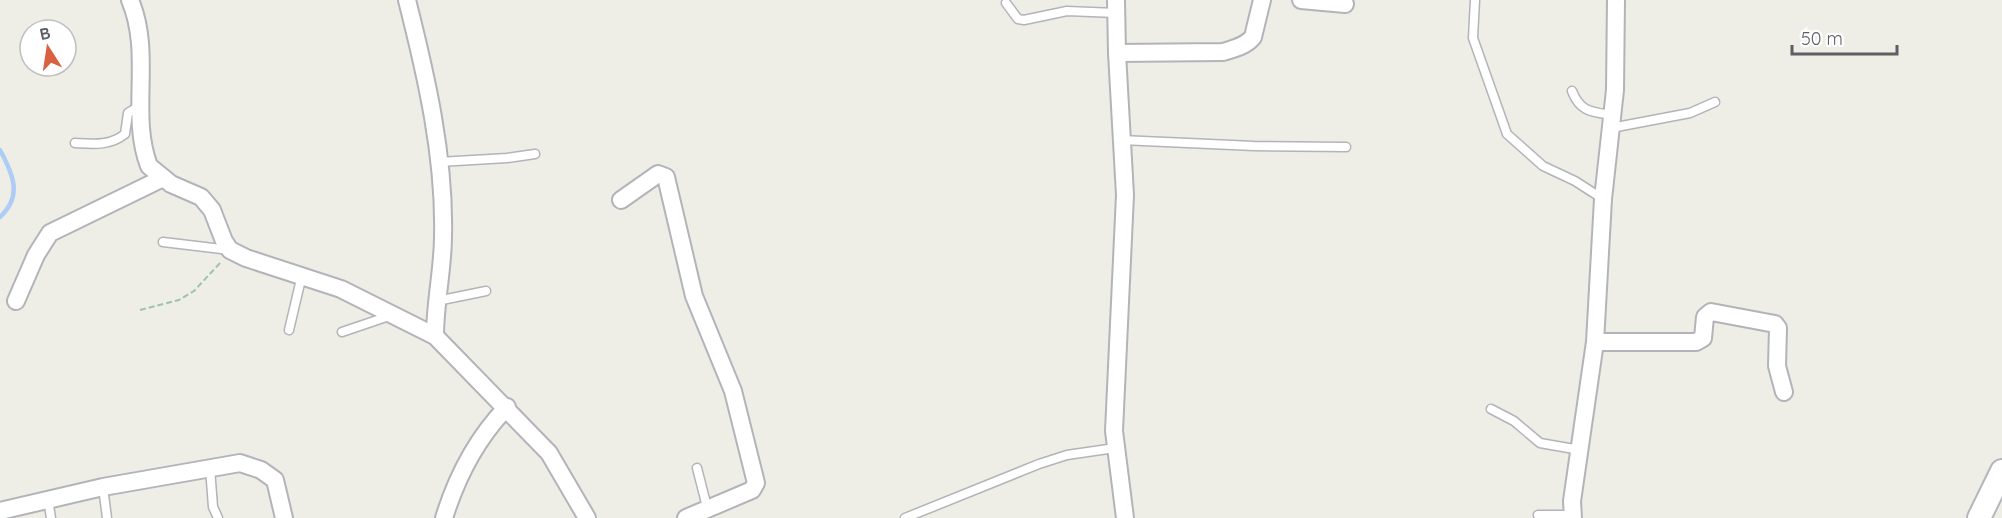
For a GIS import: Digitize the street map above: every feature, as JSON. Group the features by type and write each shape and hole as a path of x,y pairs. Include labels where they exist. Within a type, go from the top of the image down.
{"street":[{"path":"131,0 142,59 141,105 144,156 148,166 163,178 201,197 212,210 224,241 232,251 246,258 341,288 435,336 507,407 554,459 587,518"},
{"path":"407,0 427,88 439,162 444,233 435,336"},
{"path":"1117,53 1222,52 1233,49 1250,42 1253,37 1262,0"},
{"path":"1300,0 1345,4"},
{"path":"1573,517 1572,501 1595,342 1603,199 1611,121 1616,0"},
{"path":"1116,7 1125,195 1114,399 1115,448 1125,518"},
{"path":"621,200 658,174 666,177 693,296 733,391 756,483 752,490 707,507 686,518"},
{"path":"16,301 36,255 50,233 163,178"},
{"path":"1595,342 1696,342 1703,338 1705,317 1711,312 1775,324 1778,328 1778,371 1784,392"},
{"path":"444,518 457,481 485,429 507,407"},
{"path":"0,512 104,487 210,467 247,464 269,474 279,487 284,518"},
{"path":"1979,518 2002,471"}],"lane":[{"path":"1475,0 1473,38 1507,135 1543,166 1575,181 1603,199"},
{"path":"1006,3 1018,19 1024,20 1067,10 1116,7"},
{"path":"1572,91 1581,108 1611,121 1690,112 1715,102"},
{"path":"75,143 105,143 117,140 125,134 128,113 141,105"},
{"path":"1121,140 1254,146 1346,147"},
{"path":"439,162 507,159 535,154"},
{"path":"163,242 232,251"},
{"path":"289,330 302,274"},
{"path":"438,301 486,291"},
{"path":"342,332 396,315"},
{"path":"1491,409 1514,421 1540,443 1580,450"},
{"path":"905,518 1039,464 1067,455 1115,448"},
{"path":"210,467 213,507 218,518"},
{"path":"698,468 707,507"},
{"path":"104,487 107,518"},
{"path":"48,499 51,518"},
{"path":"1538,515 1573,517"}],"path":[{"path":"140,310 173,302 185,296 232,251"}],"waterway":[{"path":"0,150 14,185 12,201 0,217"}]}
